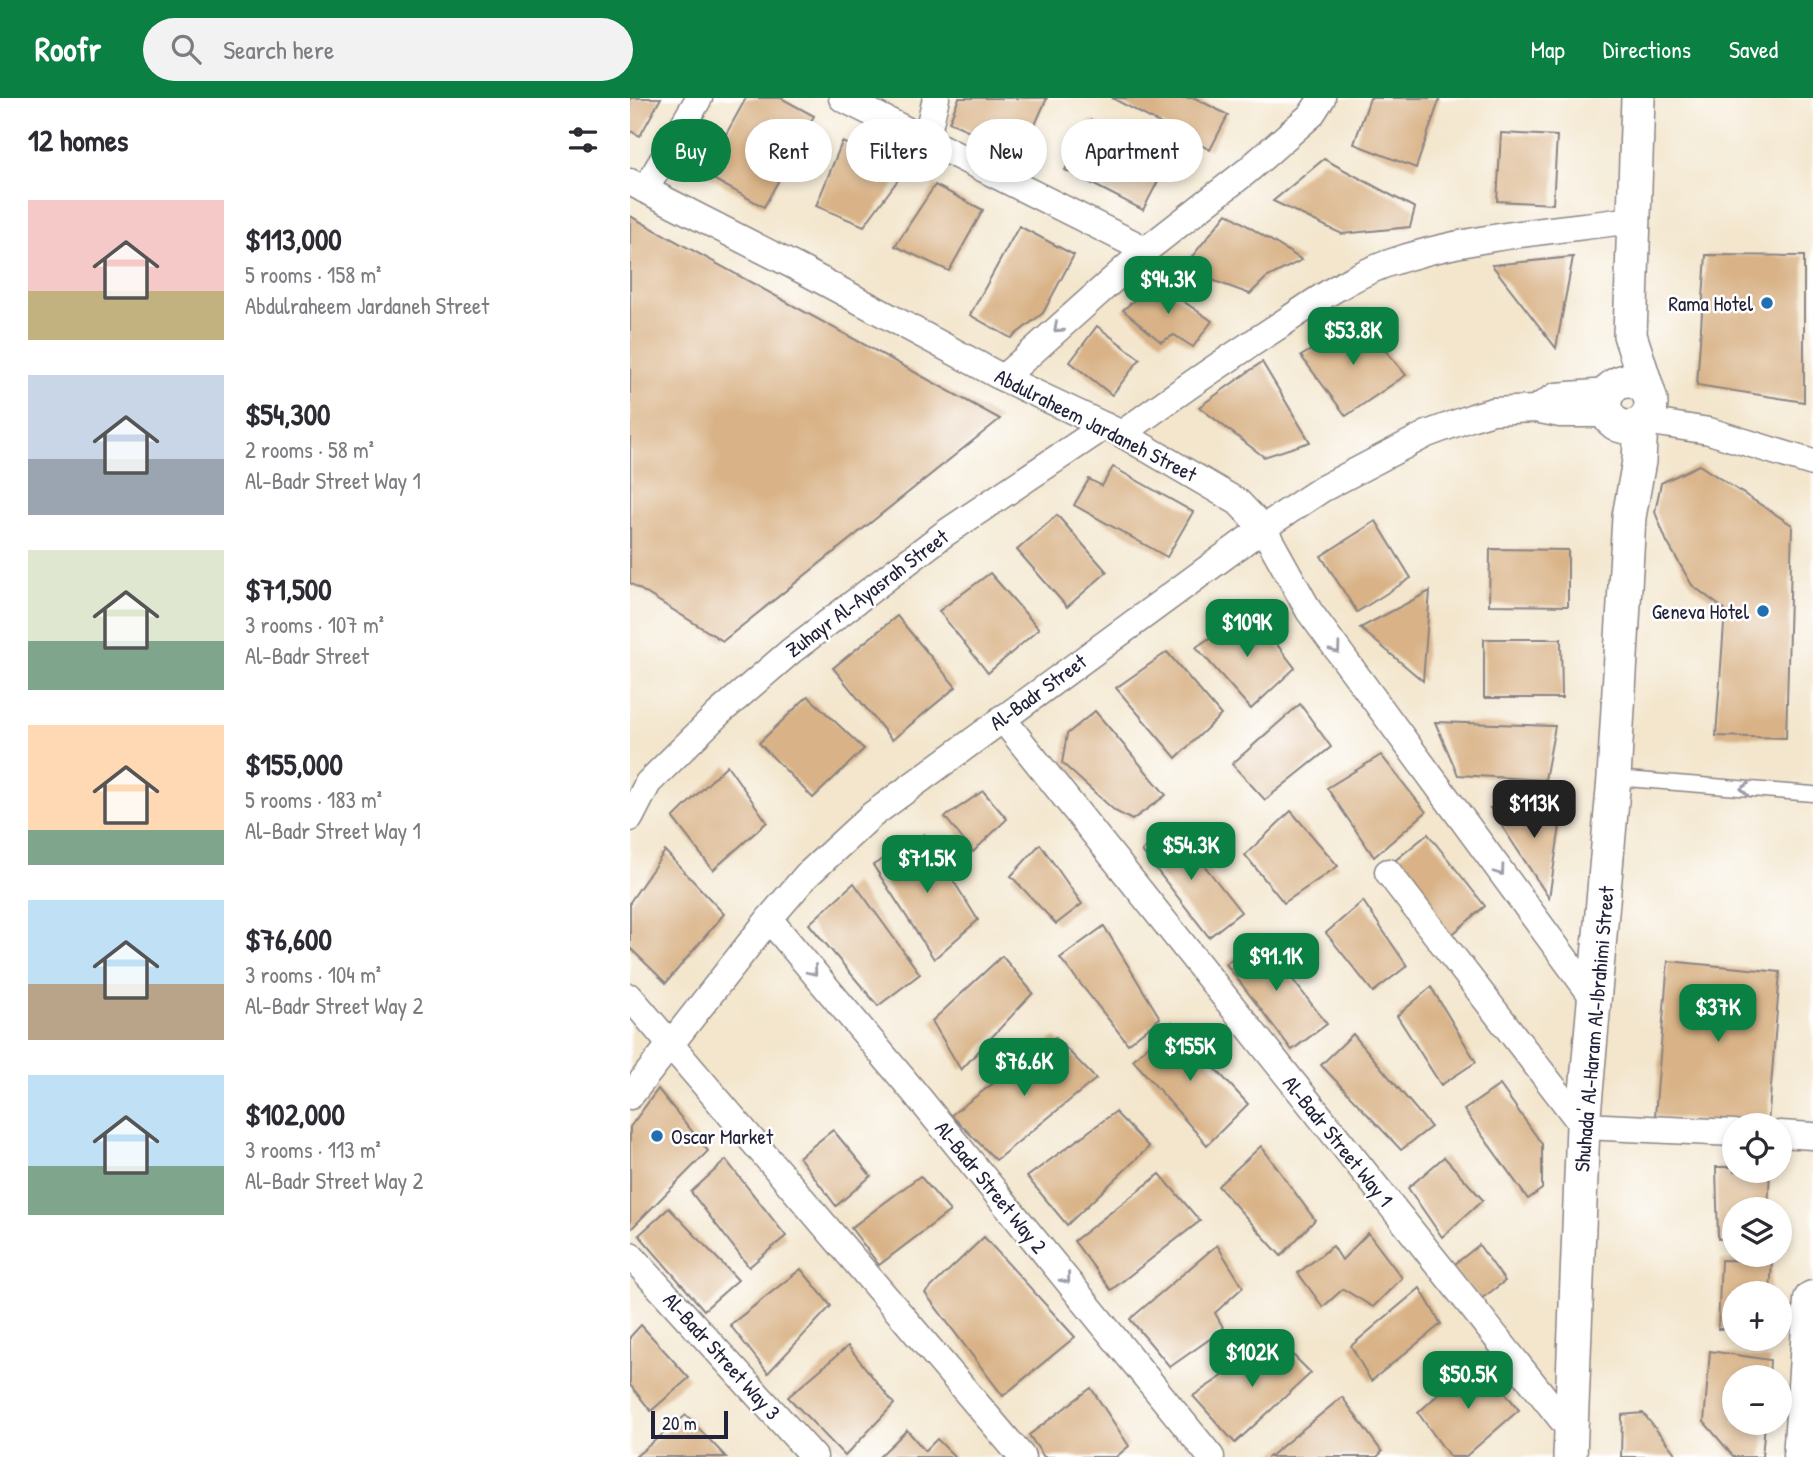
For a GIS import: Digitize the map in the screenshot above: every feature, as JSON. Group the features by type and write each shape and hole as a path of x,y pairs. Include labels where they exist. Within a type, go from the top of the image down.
{"main road":[{"path":"1802,1457 1813,1300"}],"street":[{"path":"638,186 699,98"},
{"path":"842,98 884,119"},
{"path":"931,119 936,98"},
{"path":"1003,378 1146,250 1247,171 1311,115 1322,98"},
{"name":"Shuhada' Al-Haram Al-Ibrahimi Street","path":"1570,1444 1583,1126 1614,778 1629,517 1628,406 1638,98"},
{"path":"952,153 1146,250"},
{"name":"Abdulraheem Jardaneh Street","path":"638,186 1003,378 1113,430 1238,502 1263,528 1309,611 1596,1001"},
{"name":"Zuhayr Al-Ayasrah Street","path":"630,818 636,781 791,651 867,592 990,502 1113,430 1332,290 1387,264 1441,249 1483,240 1633,220"},
{"name":"Al-Badr Street","path":"630,1096 806,876 872,815 1263,528 1322,489 1427,434 1493,411 1535,409 1556,396 1628,406 1813,463"},
{"name":"Al-Badr Street Way 1","path":"1002,718 1570,1444"},
{"path":"1388,872 1583,1126 1722,1132"},
{"name":"Al-Badr Street Way 2","path":"769,919 914,1092 1211,1457"},
{"path":"630,997 1022,1457"},
{"path":"1792,1135 1813,1136"},
{"name":"Al-Badr Street Way 3","path":"630,1255 814,1457"}],"lane":[{"path":"1614,778 1813,794"}],"building":[{"path":"630,98 661,98 640,136 630,131"},
{"path":"746,98 781,98 814,116 812,119 745,119 745,182 778,182 764,207 719,182 731,182 731,125"},
{"path":"959,98 1047,98 1038,119 966,119 966,129 952,123 950,119"},
{"path":"1112,98 1195,98 1228,115 1210,150 1203,146 1203,119 1152,119"},
{"path":"1370,98 1440,98 1416,168 1354,144"},
{"path":"1501,133 1557,136 1553,204 1497,201"},
{"path":"842,142 846,144 846,182 896,182 864,226 816,206 826,182 832,182 832,167"},
{"path":"1324,159 1415,208 1410,227 1342,234 1273,201"},
{"path":"1088,182 1158,182 1143,210"},
{"path":"935,185 983,210 949,271 895,246"},
{"path":"1227,213 1302,260 1266,278 1250,294 1182,269"},
{"path":"630,216 1000,419 723,641 630,583"},
{"path":"1019,226 1074,255 1043,313 1011,338 970,315"},
{"path":"1706,255 1804,256 1804,402 1697,385"},
{"path":"1573,257 1556,348 1492,265"},
{"path":"1155,282 1212,321 1193,347 1174,335 1161,342 1123,310"},
{"path":"1360,320 1406,375 1346,416 1301,356"},
{"path":"1097,326 1140,359 1112,395 1070,362"},
{"path":"1262,362 1310,442 1264,457 1199,407"},
{"path":"1699,465 1792,525 1786,738 1716,736 1725,610 1692,585 1667,542 1655,512 1661,483"},
{"path":"1113,467 1193,512 1167,557 1074,505 1089,479 1102,486"},
{"path":"1057,515 1107,572 1067,607 1017,550"},
{"path":"1376,521 1411,578 1357,612 1321,556"},
{"path":"1490,549 1568,550 1568,606 1489,605"},
{"path":"990,573 1039,629 988,673 939,611"},
{"path":"1430,591 1423,681 1360,628"},
{"path":"1251,611 1295,668 1251,709 1196,647"},
{"path":"897,616 956,687 892,740 833,668"},
{"path":"1484,639 1561,639 1562,698 1484,698"},
{"path":"1167,652 1221,715 1176,758 1116,688"},
{"path":"808,696 864,749 813,798 759,743"},
{"path":"1300,704 1331,747 1265,800 1232,764"},
{"path":"1095,711 1166,795 1132,820 1115,811 1062,763 1067,734"},
{"path":"1435,722 1555,726 1545,780 1458,775"},
{"path":"1381,755 1426,812 1374,857 1327,788"},
{"path":"727,765 767,822 713,870 673,818"},
{"path":"983,791 1007,819 973,852 945,817"},
{"path":"1490,808 1562,813 1549,898"},
{"path":"1291,811 1338,866 1284,903 1245,855"},
{"path":"1173,826 1241,912 1209,937 1142,851"},
{"path":"924,834 978,920 934,959 873,865"},
{"path":"1428,834 1485,906 1448,938 1392,863"},
{"path":"1040,844 1082,904 1056,924 1011,876"},
{"path":"665,851 724,914 666,983 630,948 630,902"},
{"path":"854,883 920,974 878,1006 809,924"},
{"path":"1363,901 1407,966 1373,992 1326,933"},
{"path":"1104,926 1160,1018 1128,1044 1060,958"},
{"path":"1258,935 1327,1024 1292,1050 1226,964"},
{"path":"1002,956 1033,993 961,1070 932,1021"},
{"path":"1668,961 1780,972 1769,1113 1722,1113 1722,1123 1655,1116"},
{"path":"1431,987 1476,1062 1441,1085 1397,1016"},
{"path":"1172,1022 1248,1104 1207,1145 1133,1060"},
{"path":"1353,1034 1431,1127 1401,1150 1321,1065"},
{"path":"1055,1037 1096,1079 996,1160 951,1115"},
{"path":"1500,1085 1542,1144 1542,1189 1528,1199 1464,1110"},
{"path":"658,1089 708,1151 630,1230 630,1127"},
{"path":"1115,1112 1149,1147 1067,1225 1027,1177"},
{"path":"833,1130 871,1176 836,1206 799,1157"},
{"path":"1261,1146 1315,1220 1281,1256 1218,1186"},
{"path":"1444,1157 1483,1200 1442,1237 1408,1188"},
{"path":"726,1160 786,1236 749,1267 691,1192"},
{"path":"1716,1167 1722,1167 1722,1183 1769,1183 1769,1197 1722,1197 1722,1239 1718,1239"},
{"path":"1160,1174 1200,1221 1111,1290 1074,1241"},
{"path":"920,1176 950,1211 879,1265 851,1228"},
{"path":"669,1208 738,1280 704,1310 639,1235"},
{"path":"1368,1233 1402,1278 1373,1307 1343,1289 1323,1307 1298,1273 1333,1246 1342,1260"},
{"path":"984,1237 1075,1337 1003,1396 925,1293"},
{"path":"1217,1245 1243,1287 1215,1313 1224,1329 1170,1367 1130,1319"},
{"path":"1479,1245 1505,1281 1481,1299 1450,1268"},
{"path":"1721,1260 1722,1267 1772,1267 1771,1281 1722,1281 1722,1329 1718,1329"},
{"path":"801,1269 831,1306 768,1373 730,1325"},
{"path":"1420,1288 1441,1324 1371,1381 1351,1346"},
{"path":"641,1325 689,1378 651,1411 630,1385 630,1337"},
{"path":"1277,1339 1311,1373 1235,1443 1193,1396"},
{"path":"848,1346 894,1404 845,1456 788,1397"},
{"path":"1710,1351 1770,1360 1770,1365 1722,1365 1722,1435 1764,1435 1762,1457 1734,1457 1704,1422"},
{"path":"1477,1358 1519,1410 1465,1457 1450,1457 1418,1413"},
{"path":"1091,1388 1129,1446 1116,1457 1044,1457 1029,1435"},
{"path":"1342,1397 1382,1452 1377,1457 1269,1457"},
{"path":"1643,1413 1678,1457 1621,1457 1622,1415"},
{"path":"686,1415 726,1457 635,1457"},
{"path":"907,1430 925,1451 937,1439 955,1457 879,1457"}],"place":[{"name":"Rama Hotel","path":"1767,303"},
{"name":"Geneva Hotel","path":"1763,611"},
{"name":"Oscar Market","path":"657,1136"}]}
